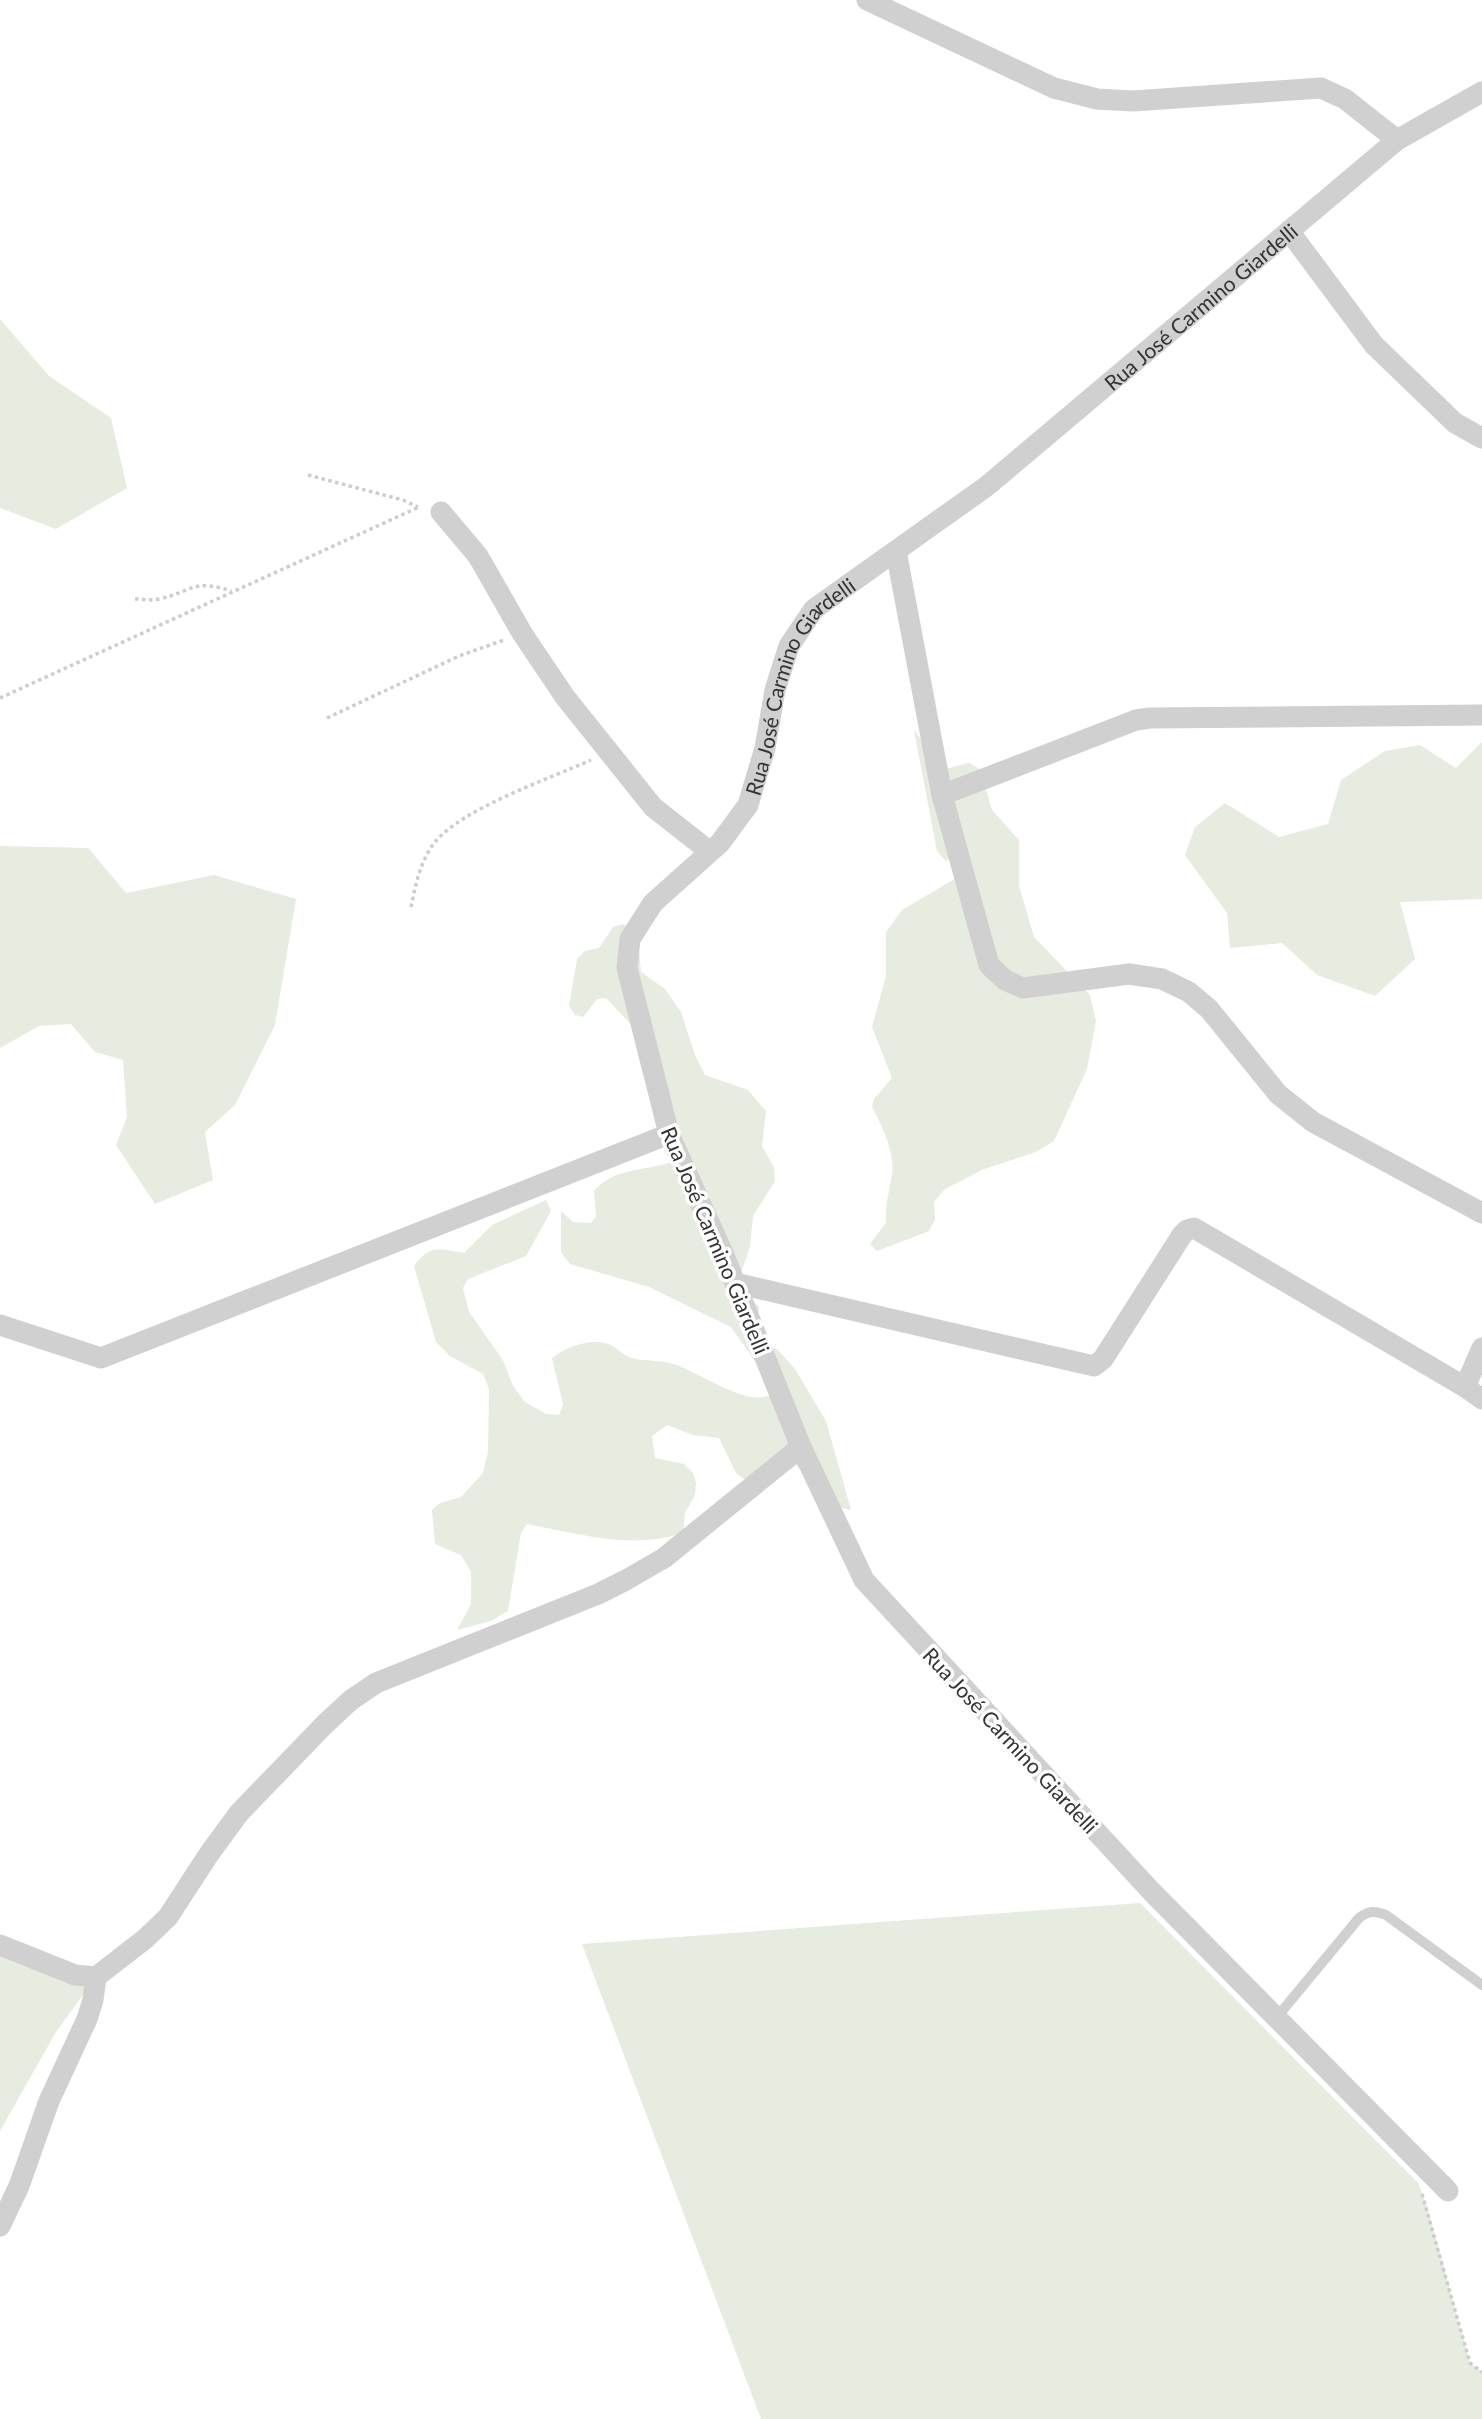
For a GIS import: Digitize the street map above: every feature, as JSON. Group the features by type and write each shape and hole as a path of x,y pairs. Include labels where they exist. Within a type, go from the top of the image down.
{"street":[{"path":"867,0 1054,88 1097,99 1133,101 1321,88 1345,99 1397,140"},
{"name":"Rua José Carmino Giardelli","path":"1448,2191 1152,1892 864,1580 802,1447 668,1133 626,968 630,939 653,903 720,843 748,805 765,748 775,690 789,646 814,609 987,486 1397,140 1482,92"},
{"path":"1289,232 1374,345 1455,423 1482,438"},
{"path":"441,512 478,556 522,634 565,697 653,807 709,852"},
{"path":"897,551 942,796 989,965 1005,980 1023,988 1129,974 1162,979 1189,992 1209,1009 1278,1094 1292,1107 1312,1122 1482,1213"},
{"path":"942,796 1136,720 1482,715"},
{"path":"0,1325 101,1358 668,1133"},
{"path":"734,1283 1094,1366 1103,1359 1182,1235 1194,1228 1473,1393 1482,1348"},
{"path":"0,1945 75,1975 96,1977 145,1939 168,1917 239,1813 351,1700 376,1683 406,1669 598,1594 645,1569 664,1558 802,1447"},
{"path":"0,2226 19,2186 49,2101 87,2019 96,1977"}],"lane":[{"path":"1277,2017 1359,1918 1367,1912 1386,1914 1482,1985"}],"path":[{"path":"308,475 441,512"},
{"path":"0,698 419,508"},
{"path":"135,599 158,600 190,586 213,585 233,592"},
{"path":"327,718 459,656 522,634"},
{"path":"411,906 419,871 435,842 468,814 609,752"},
{"path":"1418,2183 1428,2208 1470,2363 1482,2372"}],"shaded area":[{"path":"0,319 49,376 111,418 127,488 56,529 0,508"},
{"path":"914,730 941,766 949,768 969,763 980,769 992,810 1019,840 1019,886 1034,937 1090,995 1096,1021 1087,1069 1054,1141 1036,1152 984,1169 945,1189 934,1202 935,1220 929,1231 877,1251 870,1244 886,1223 892,1174 892,1157 887,1139 872,1107 874,1099 892,1078 872,1027 886,976 886,932 902,910 958,877 959,852 946,861 937,851"},
{"path":"1482,742 1482,899 1400,902 1415,959 1375,996 1317,975 1282,943 1230,948 1227,913 1185,855 1195,827 1225,803 1279,837 1328,824 1341,780 1385,751 1420,745 1456,768"},
{"path":"0,846 88,848 126,893 214,875 296,899 275,1025 235,1105 205,1132 213,1180 155,1204 116,1145 127,1117 123,1060 95,1052 71,1024 39,1026 0,1048"},
{"path":"624,924 638,938 641,972 665,989 681,1012 695,1055 705,1075 748,1090 766,1111 762,1146 774,1167 775,1181 753,1216 750,1247 737,1284 759,1307 757,1328 762,1340 778,1350 795,1369 826,1421 851,1510 838,1507 787,1456 751,1484 736,1473 719,1438 693,1435 667,1425 652,1436 655,1458 684,1464 693,1473 696,1483 695,1495 685,1513 683,1533 643,1540 605,1539 527,1524 521,1533 508,1611 491,1621 457,1630 471,1604 471,1572 461,1555 435,1544 432,1510 440,1503 461,1497 483,1473 488,1452 489,1389 483,1374 450,1356 436,1342 414,1266 425,1254 436,1250 464,1253 492,1225 546,1200 551,1211 526,1256 468,1279 463,1288 469,1312 503,1360 513,1386 525,1402 546,1414 559,1415 563,1404 552,1358 571,1347 594,1342 608,1344 632,1358 681,1367 747,1396 771,1395 772,1385 731,1327 649,1287 570,1264 561,1252 561,1211 573,1222 591,1223 596,1216 594,1191 603,1182 626,1172 662,1165 682,1156 674,1109 643,1037 606,998 597,999 583,1017 575,1015 569,1006 577,959 585,951 599,948 613,927"},
{"path":"1140,1903 1418,2183 1428,2209 1470,2363 1482,2372 1482,2419 761,2419 582,1944"},
{"path":"0,1945 96,1977 56,2032 0,2131"}]}
